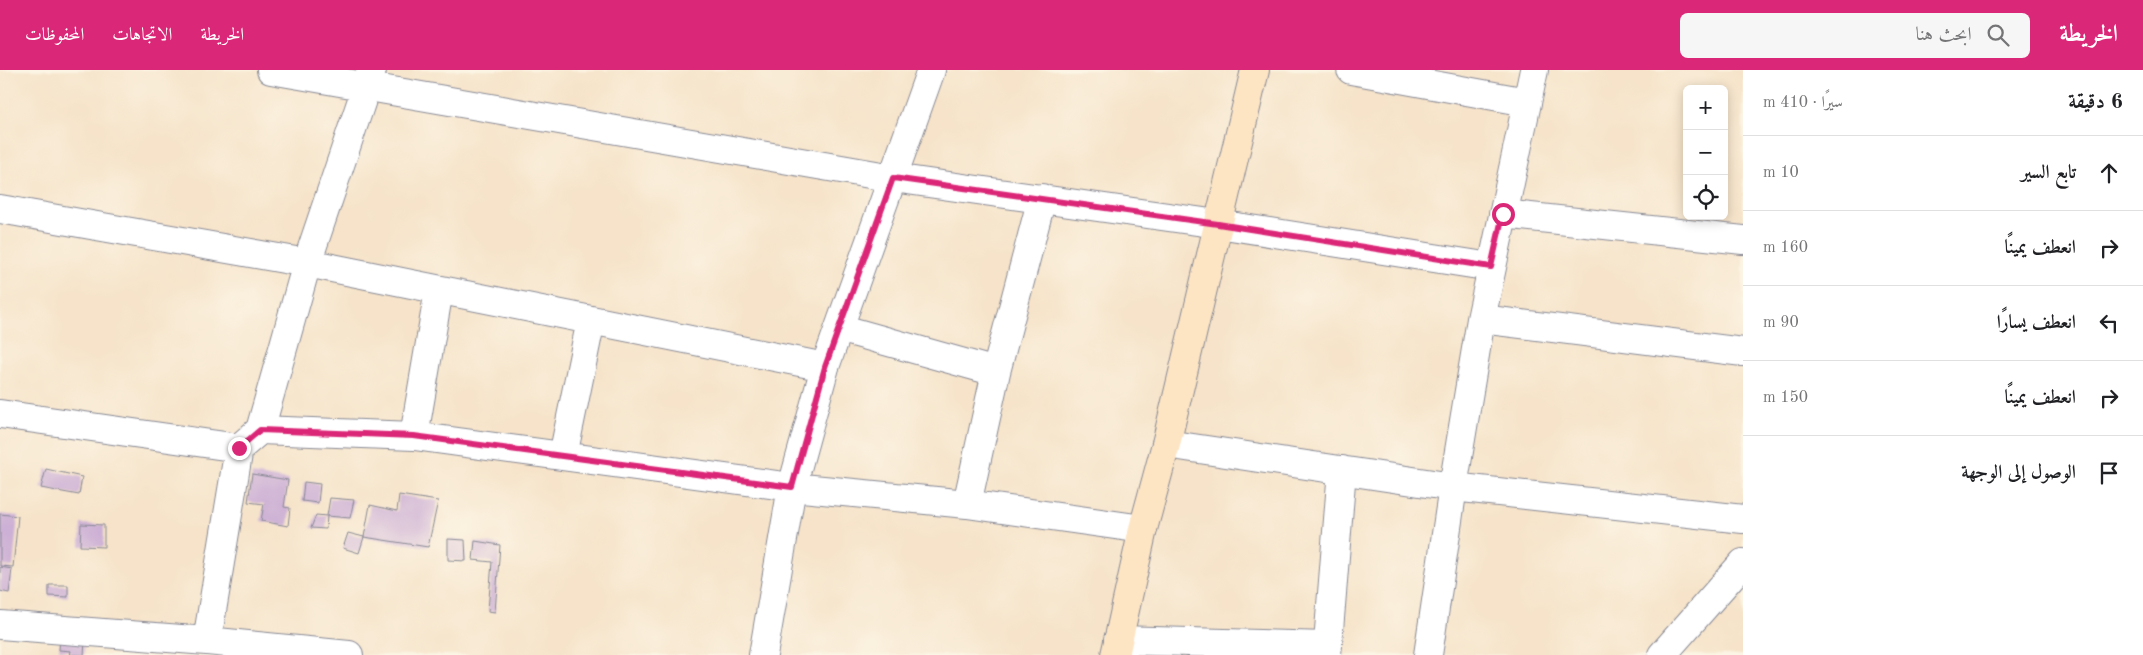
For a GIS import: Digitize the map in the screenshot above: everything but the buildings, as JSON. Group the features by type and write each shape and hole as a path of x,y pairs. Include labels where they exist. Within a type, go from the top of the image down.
{"street":[{"path":"271,70 370,78 893,178 1218,224 1491,267"},
{"path":"763,655 792,487 825,367 930,70"},
{"path":"1255,70 1166,444 1143,529 1116,648 1327,650 1342,470"},
{"path":"1351,70 1527,102"},
{"path":"1428,655 1453,487 1481,320 1534,70"},
{"path":"207,641 239,448 260,430 307,263 370,78"},
{"path":"967,504 996,372 1042,198"},
{"path":"0,209 307,263 825,367"},
{"path":"1503,214 1743,240"},
{"path":"414,436 439,290"},
{"path":"563,456 591,320"},
{"path":"1481,320 1743,352"},
{"path":"839,328 996,372"},
{"path":"0,414 239,448"},
{"path":"260,430 414,436 792,487 967,504 1143,529"},
{"path":"1166,444 1453,487 1743,519"},
{"path":"1662,655 1743,563"},
{"path":"0,625 207,641 309,653 349,655"}],"route":[{"path":"239,448 260,430 414,436 792,487 825,367 893,178 1218,224 1491,267 1503,214"}]}
